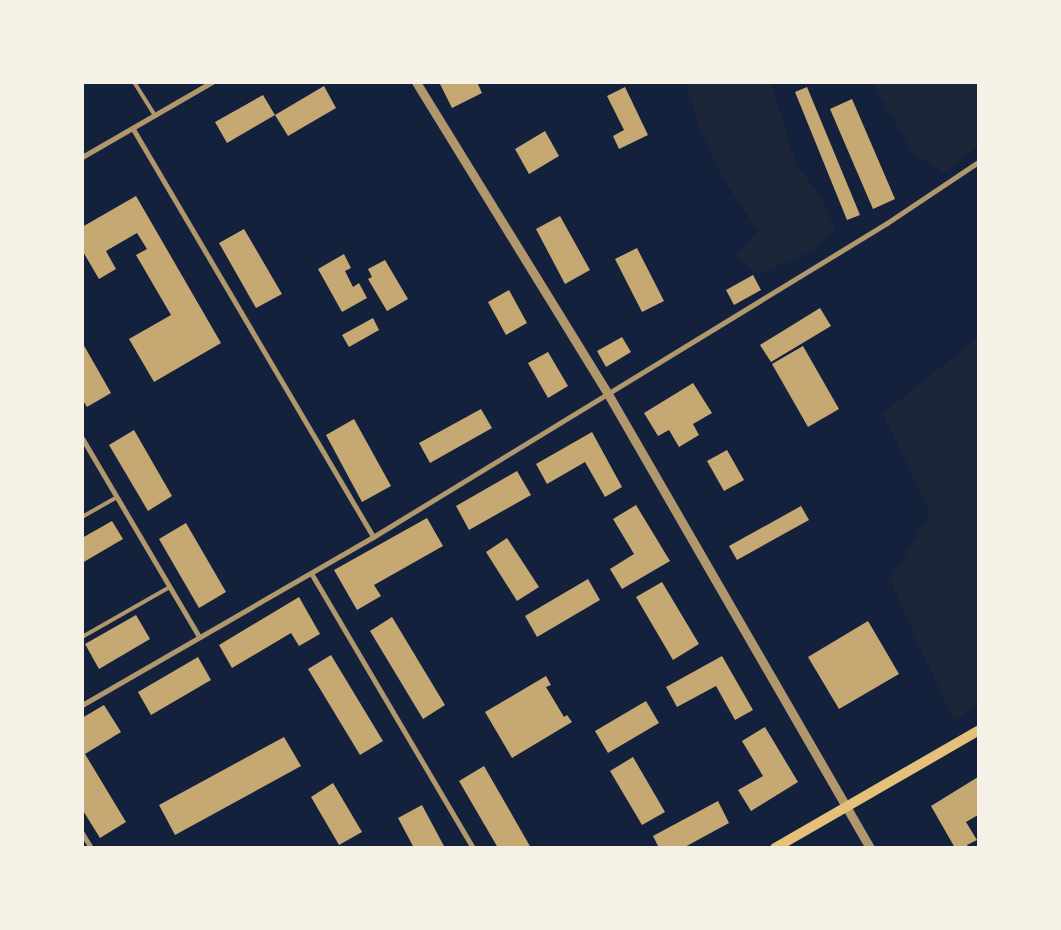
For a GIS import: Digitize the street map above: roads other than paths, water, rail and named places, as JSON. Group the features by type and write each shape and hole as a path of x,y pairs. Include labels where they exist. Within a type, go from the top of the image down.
{"main road":[{"path":"774,848 978,731"}],"street":[{"path":"82,158 212,82"},
{"path":"416,82 608,394 870,848"},
{"path":"133,129 373,537"},
{"path":"82,704 373,537 887,223 978,162"},
{"path":"82,438 199,637"},
{"path":"311,573 473,848"},
{"path":"82,834 91,848"}],"lane":[{"path":"134,82 154,116"},
{"path":"82,517 117,497"},
{"path":"82,637 170,587"}]}
